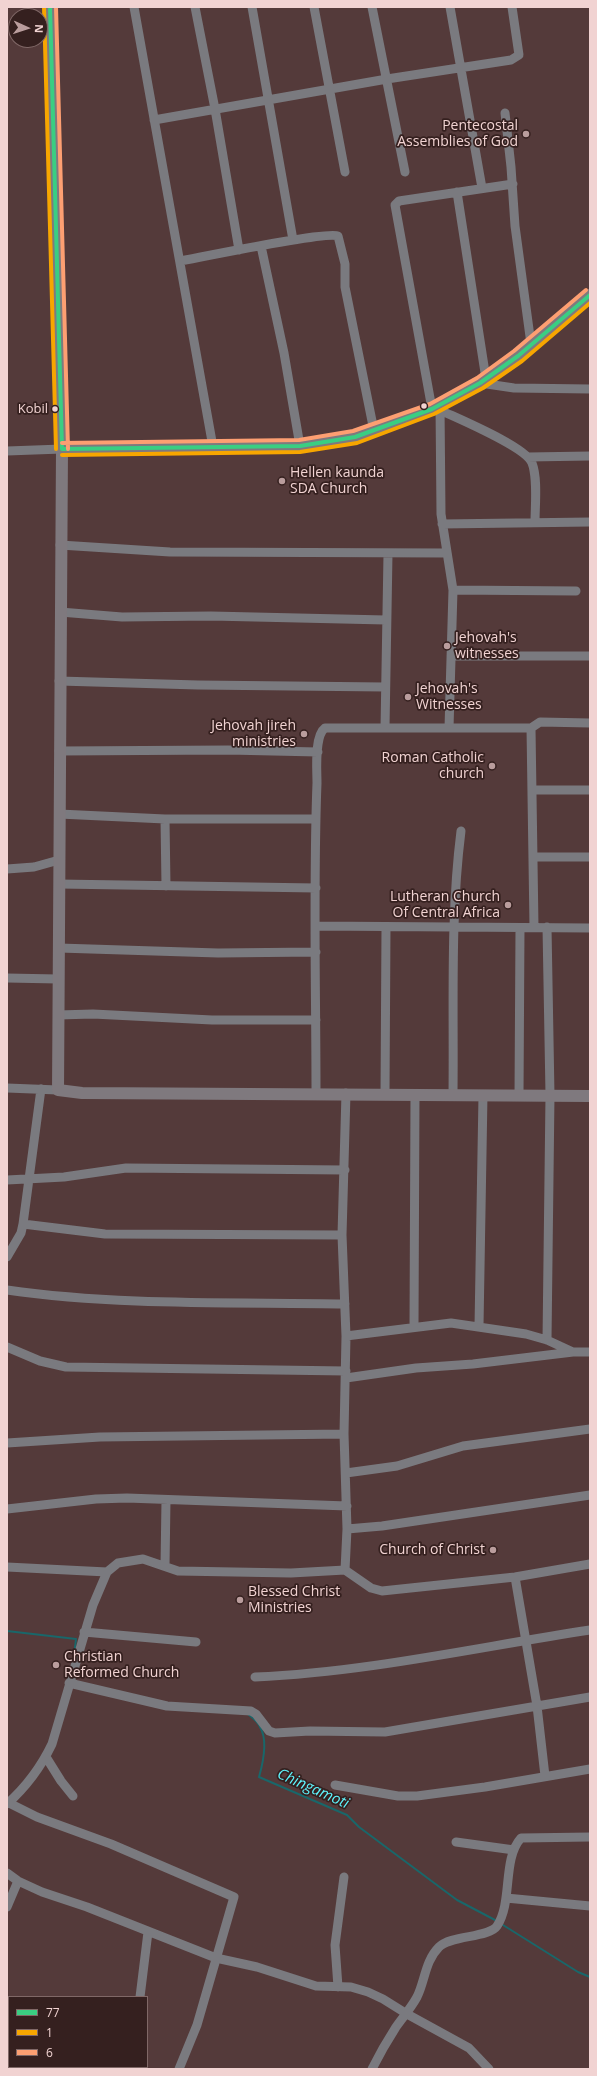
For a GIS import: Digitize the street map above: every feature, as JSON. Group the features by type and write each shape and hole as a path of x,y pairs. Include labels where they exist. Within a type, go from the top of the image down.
{"main road":[{"path":"50,7 62,449 59,681 58,1090 82,1093 346,1093 590,1096"},
{"path":"62,449 300,446 336,441 374,432 438,408 483,381 531,344 590,295"}],"street":[{"path":"134,7 213,447"},
{"path":"195,7 215,109 239,250"},
{"path":"252,7 293,240"},
{"path":"314,7 345,172"},
{"path":"372,7 405,172"},
{"path":"450,7 482,188"},
{"path":"154,120 387,79 516,59 519,55 519,50 512,7"},
{"path":"505,113 513,184 515,226 531,344"},
{"path":"449,728 453,590 442,524 438,408 395,205 399,202 513,184"},
{"path":"457,192 483,381 514,388 590,389"},
{"path":"180,261 293,240 335,234 341,240 346,271 345,287 374,432"},
{"path":"261,246 284,353 300,446"},
{"path":"438,408 479,428 528,457 590,456"},
{"path":"7,451 62,449"},
{"path":"528,457 534,469 535,522"},
{"path":"442,524 590,522"},
{"path":"60,545 170,552 225,551 388,554 447,553"},
{"path":"385,728 388,554"},
{"path":"453,590 576,591"},
{"path":"60,612 122,617 211,616 386,620"},
{"path":"451,656 590,656"},
{"path":"59,681 198,686 385,686"},
{"path":"316,1093 315,819 319,736 325,728 531,728 540,722 590,723"},
{"path":"531,728 534,927"},
{"path":"59,751 228,750 318,752"},
{"path":"532,790 590,790"},
{"path":"59,814 165,819 315,819"},
{"path":"165,819 166,886"},
{"path":"453,1094 453,927 456,872 461,831"},
{"path":"533,857 590,857"},
{"path":"7,869 34,867 59,860"},
{"path":"58,884 316,888"},
{"path":"316,926 590,928"},
{"path":"385,1094 386,927"},
{"path":"547,927 550,1096 547,1340"},
{"path":"519,1095 520,928"},
{"path":"59,948 211,953 316,952"},
{"path":"7,978 58,979"},
{"path":"58,1014 93,1014 212,1020 316,1020"},
{"path":"7,1088 58,1090"},
{"path":"7,1257 21,1233 24,1224 40,1090"},
{"path":"345,1570 347,1529 344,1434 346,1336 342,1235 346,1093"},
{"path":"414,1327 415,1094"},
{"path":"479,1326 483,1095"},
{"path":"7,1180 30,1180 126,1168 345,1170"},
{"path":"24,1224 105,1234 342,1235"},
{"path":"7,1290 37,1294 132,1301 345,1304"},
{"path":"346,1336 451,1323 526,1334 547,1340 572,1352"},
{"path":"7,1348 40,1361 66,1367 346,1374 474,1364 572,1352 590,1352"},
{"path":"346,1473 397,1466 463,1446 590,1429"},
{"path":"7,1443 100,1437 344,1434"},
{"path":"347,1529 382,1526 590,1495"},
{"path":"7,1509 96,1499 347,1506"},
{"path":"165,1566 166,1500"},
{"path":"180,2069 197,2025 234,1901 232,1895 104,1841 8,1804 34,1775 46,1757 52,1744 92,1604 107,1572 118,1563 129,1560 143,1559 178,1571 291,1573 345,1570 371,1588 382,1591 515,1577 590,1564"},
{"path":"7,1567 107,1572"},
{"path":"515,1577 524,1640 537,1706 545,1776"},
{"path":"255,1677 335,1671 468,1651 524,1640 590,1630"},
{"path":"84,1632 196,1642"},
{"path":"69,1683 168,1706 251,1711 256,1714 269,1731 275,1733 310,1731 394,1732 590,1698"},
{"path":"46,1757 60,1781 73,1796"},
{"path":"335,1785 398,1796 416,1796 485,1787 590,1769"},
{"path":"372,2069 385,2044 407,2014 417,1997 432,1955 447,1941 494,1929 497,1926 506,1898 514,1850 521,1838 590,1837"},
{"path":"456,1842 514,1850"},
{"path":"7,1873 18,1881 216,1958 257,1967 316,1986 351,1987 368,1992 469,2048 489,2069"},
{"path":"338,1987 335,1945 344,1877"},
{"path":"7,1907 18,1881"},
{"path":"506,1898 590,1906"},
{"path":"140,1996 148,1932"},
{"path":"122,2068 130,2069"}],"waterway":[{"name":"Chingamoti","path":"7,1631 76,1639 74,1656"},
{"name":"Chingamoti","path":"249,1715 259,1725 264,1738 263,1758 259,1777 347,1815 359,1827 457,1900 495,1920"},
{"name":"Chingamoti","path":"503,1925 578,1972 590,1977"}],"transit line":[{"name":"1","path":"44,7 56,449"},
{"name":"77","path":"50,7 62,449"},
{"name":"6","path":"56,7 68,449"},
{"name":"6","path":"62,443 299,440 353,431 430,404 477,378 514,351 586,290"},
{"name":"77","path":"62,449 300,446 355,437 432,409 480,383 518,356 590,295"},
{"name":"1","path":"62,455 300,452 357,443 434,414 483,388 522,361 590,303"}],"place":[{"name":"Pentecostal Assemblies of God","path":"526,134"},
{"name":"Kobil","path":"55,409"},
{"name":"Hellen kaunda SDA Church","path":"282,481"},
{"name":"Jehovah's witnesses","path":"447,646"},
{"name":"Jehovah's Witnesses","path":"408,697"},
{"name":"Jehovah jireh ministries","path":"304,734"},
{"name":"Roman Catholic church","path":"492,766"},
{"name":"Lutheran Church Of Central Africa","path":"508,905"},
{"name":"Church of Christ","path":"493,1550"},
{"name":"Blessed Christ Ministries","path":"240,1600"},
{"name":"Christian Reformed Church","path":"56,1665"}]}
